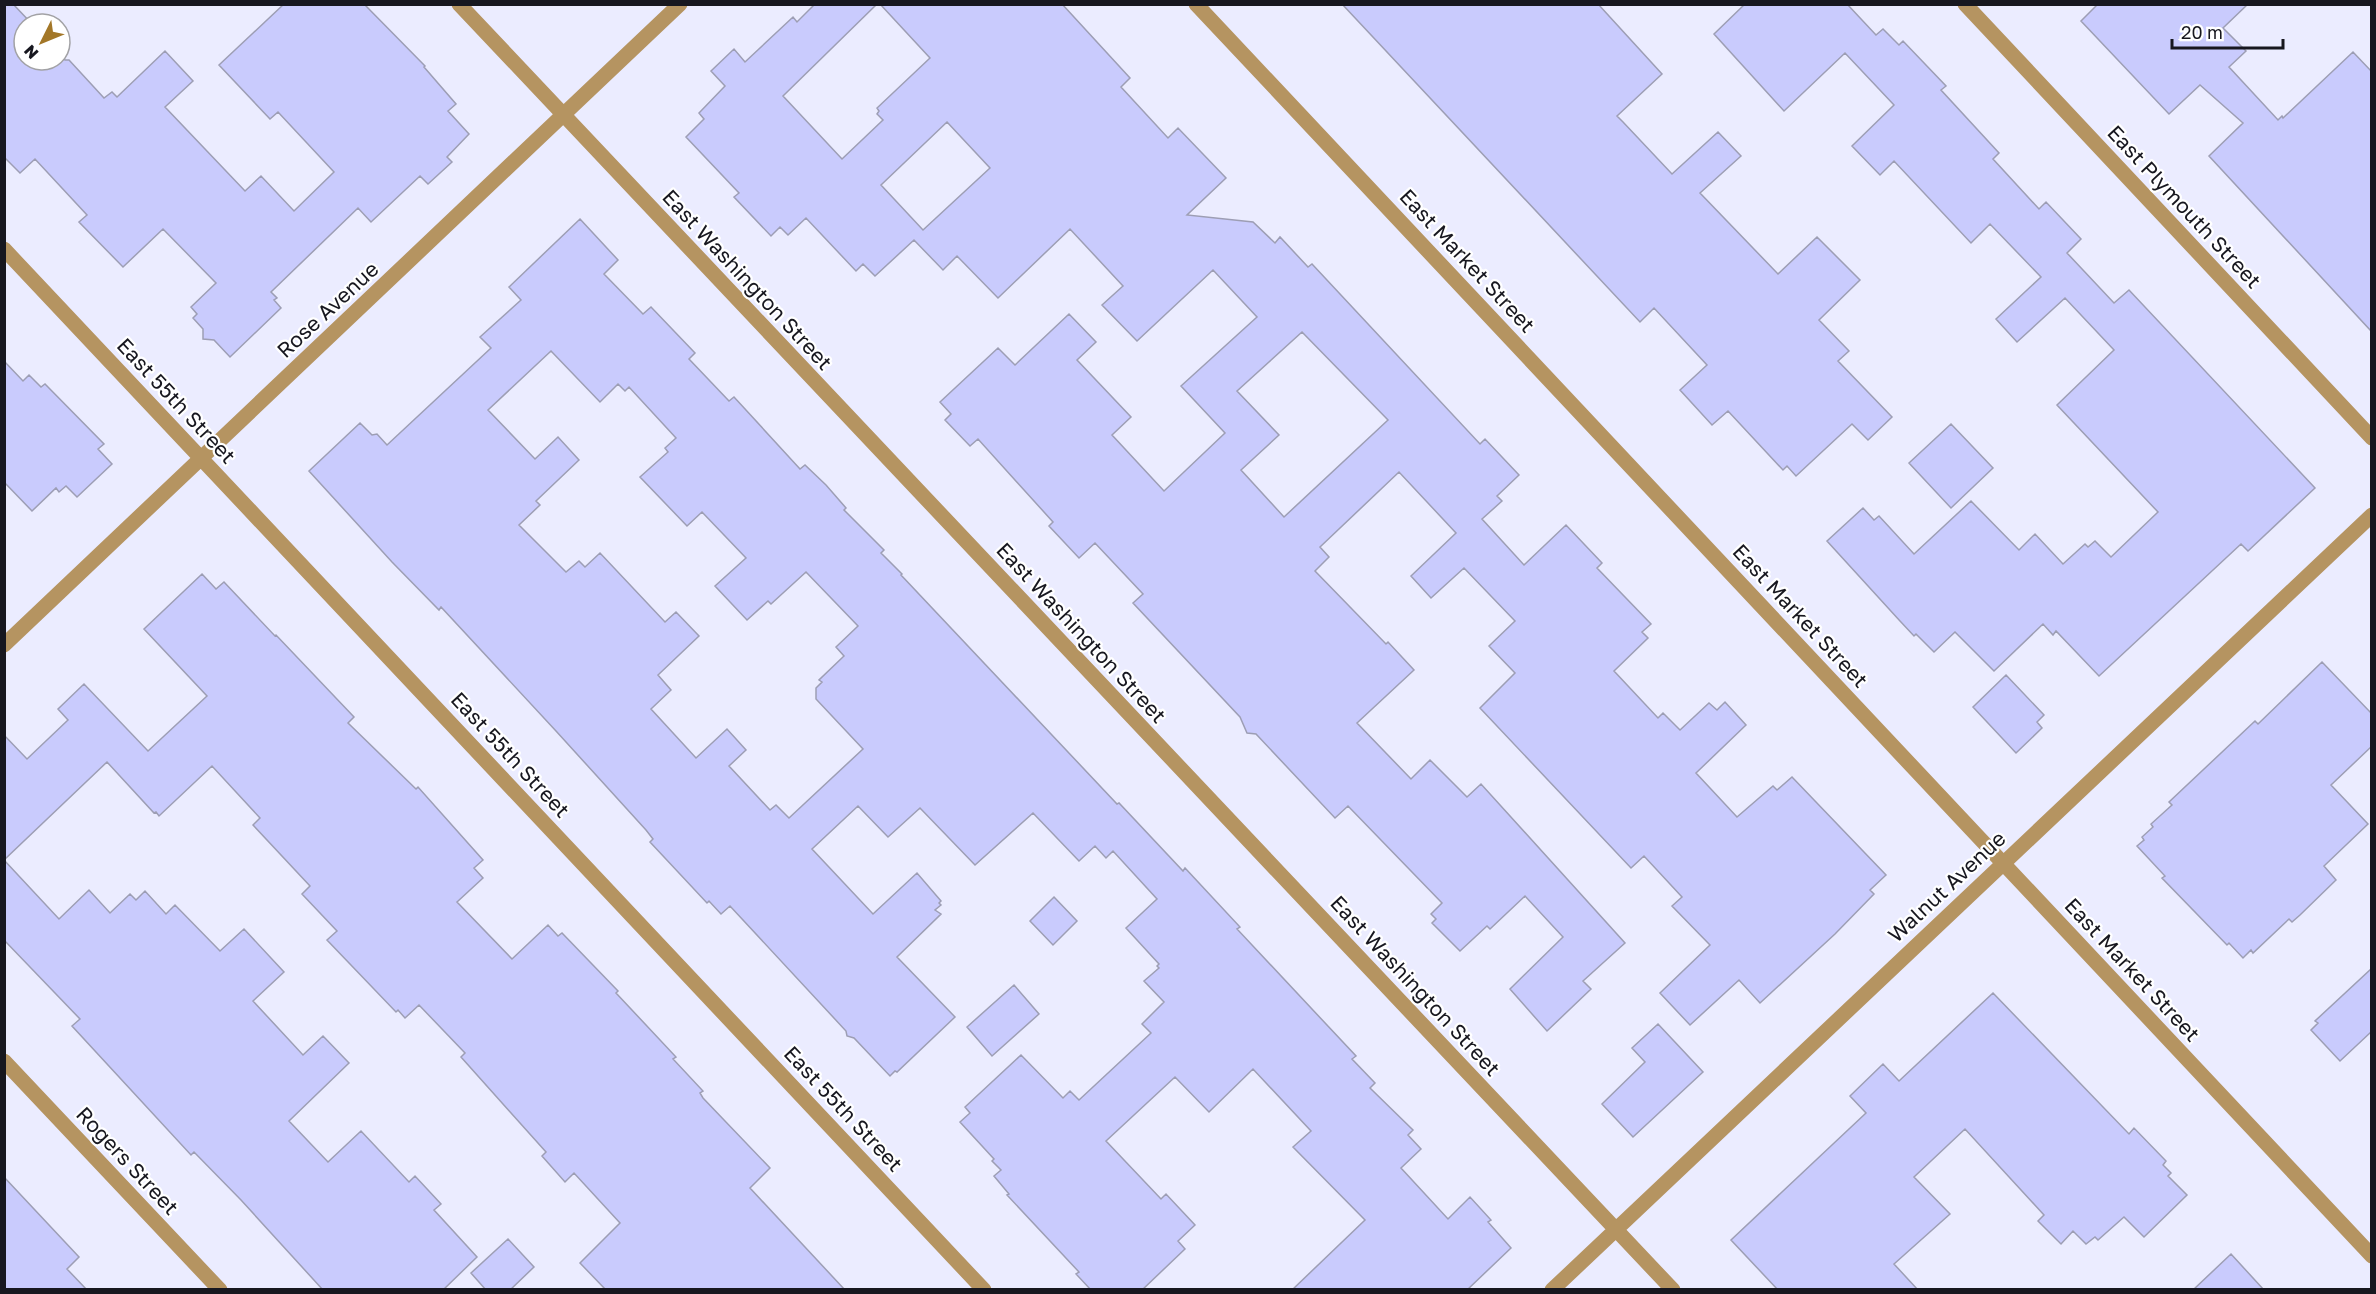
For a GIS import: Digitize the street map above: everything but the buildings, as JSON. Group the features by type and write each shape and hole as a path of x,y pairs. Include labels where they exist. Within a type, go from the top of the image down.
{"street":[{"name":"East Washington Street","path":"459,4 562,116 1673,1290"},
{"name":"Rose Avenue","path":"4,645 680,4"},
{"name":"East Market Street","path":"1196,4 2372,1256"},
{"name":"East Plymouth Street","path":"1965,4 2372,438"},
{"name":"East 55th Street","path":"4,249 984,1290"},
{"name":"Walnut Avenue","path":"1552,1290 2372,515"},
{"name":"Rogers Street","path":"4,1061 220,1290"}]}
